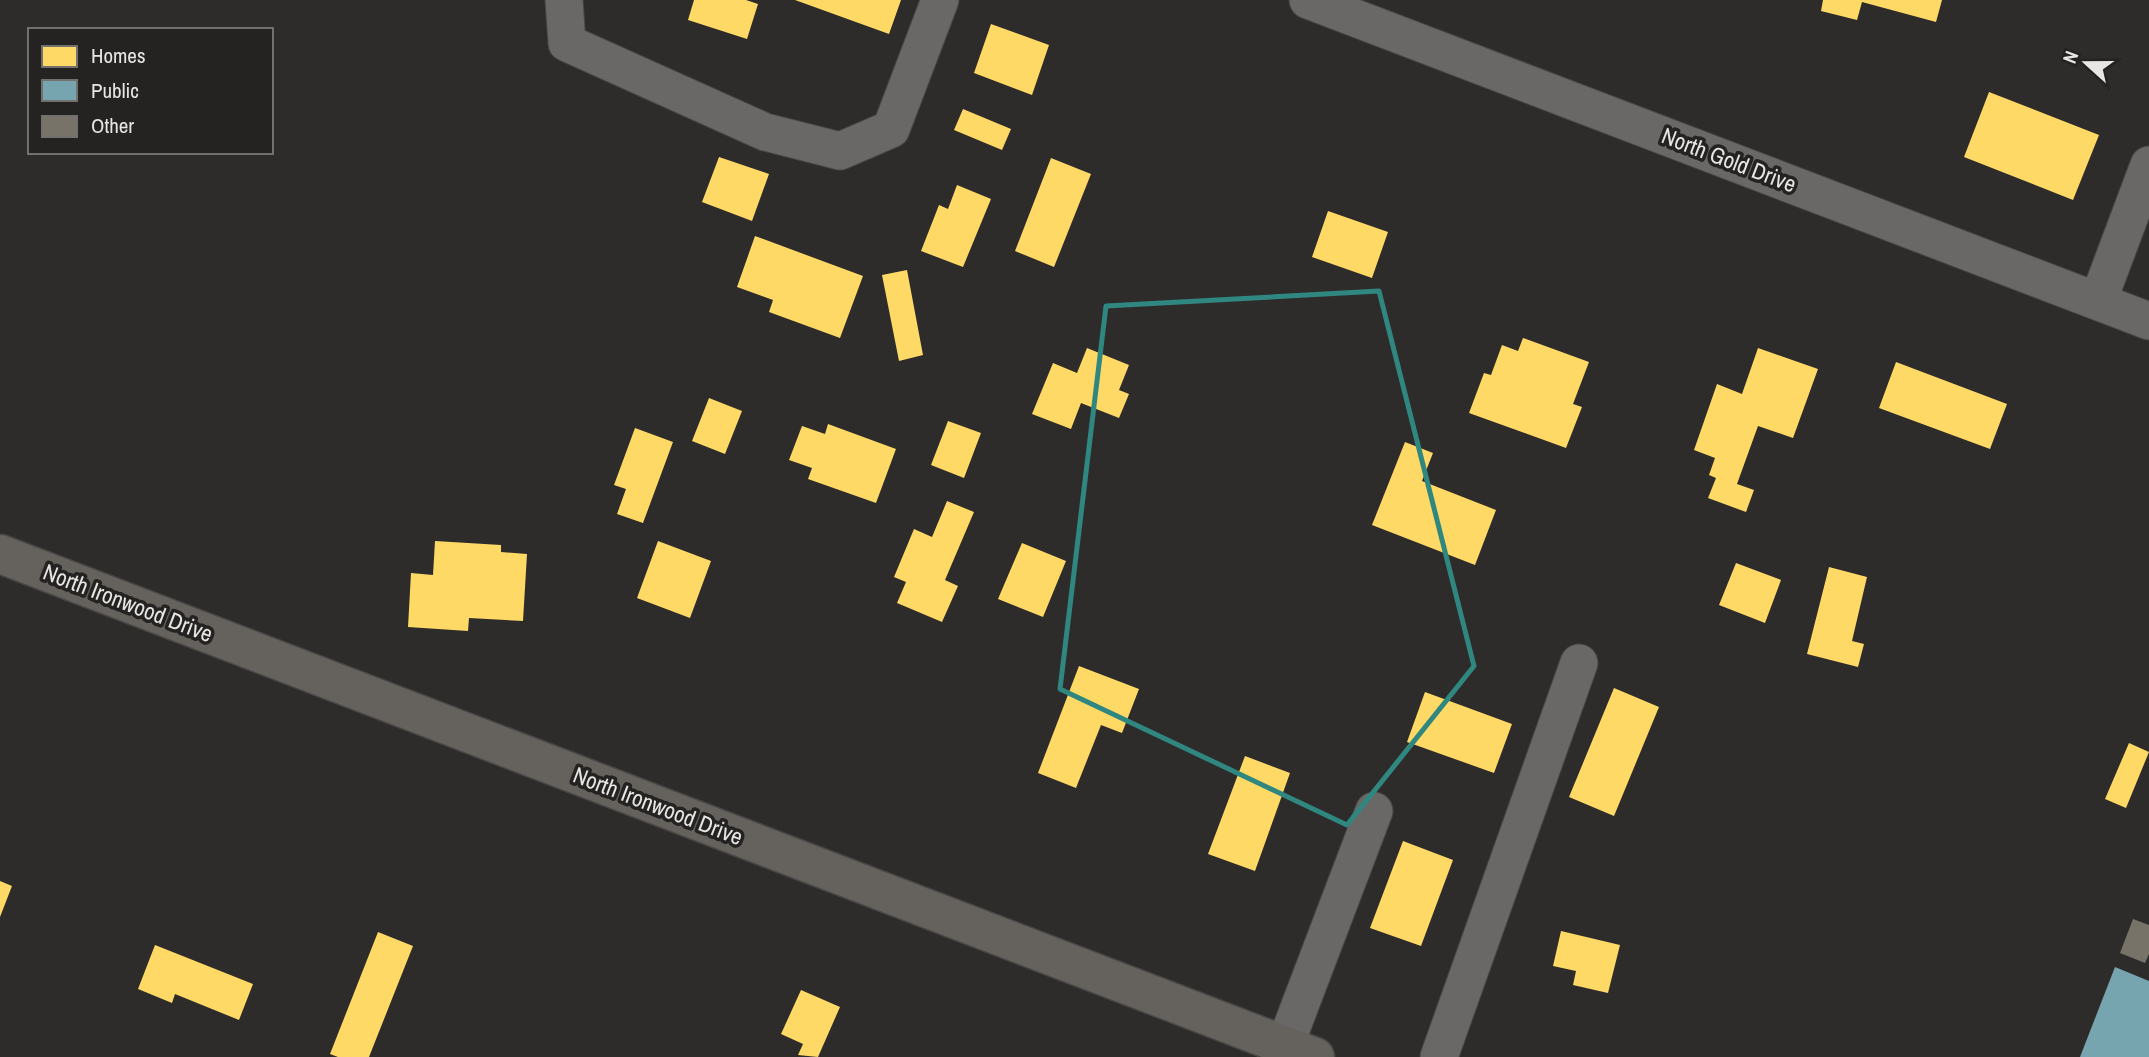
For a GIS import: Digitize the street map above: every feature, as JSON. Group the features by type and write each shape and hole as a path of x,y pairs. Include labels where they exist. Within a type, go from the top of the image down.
{"main road":[{"name":"North Ironwood Drive","path":"0,554 1300,1051"}],"street":[{"path":"564,0 567,43 765,132 840,151 891,129 940,0"},
{"name":"North Gold Drive","path":"1308,0 2149,321"},
{"path":"2098,301 2149,165"},
{"path":"1439,1057 1579,663"},
{"path":"1300,1051 1374,811"}],"highlighted area":[{"path":"1379,291 1474,666 1347,825 1060,689 1106,306"}],"building: Homes":[{"path":"694,0 746,0 758,4 747,39 688,20"},
{"path":"795,0 901,0 889,34"},
{"path":"1823,0 1942,0 1936,22 1862,2 1857,20 1821,11"},
{"path":"991,24 1049,45 1032,95 974,73"},
{"path":"1989,92 2099,135 2073,200 1964,157"},
{"path":"963,109 1011,129 1002,150 954,130"},
{"path":"719,157 769,174 752,221 702,202"},
{"path":"1051,158 1091,174 1054,267 1015,251"},
{"path":"957,185 991,199 963,267 921,251 939,205 948,209"},
{"path":"1328,211 1388,232 1372,278 1312,257"},
{"path":"755,236 863,276 840,338 769,312 773,300 737,287"},
{"path":"907,270 923,355 899,361 882,275"},
{"path":"1523,338 1589,362 1573,404 1582,407 1566,448 1469,413 1484,373 1491,375 1502,345 1518,351"},
{"path":"1087,348 1129,365 1119,390 1129,394 1119,418 1081,403 1071,429 1032,414 1053,363 1077,373"},
{"path":"1758,348 1818,369 1793,438 1758,426 1737,484 1754,490 1746,512 1708,498 1716,478 1709,475 1715,458 1694,450 1717,384 1742,394"},
{"path":"1896,362 2007,404 1990,449 1879,408"},
{"path":"709,398 742,411 725,454 692,441"},
{"path":"948,421 981,433 964,478 931,465"},
{"path":"828,424 896,449 876,503 808,479 812,468 789,460 802,426 825,434"},
{"path":"635,428 673,442 643,523 617,514 626,489 614,485"},
{"path":"1405,442 1433,453 1422,481 1496,510 1475,565 1372,525"},
{"path":"947,501 974,512 945,580 958,586 942,622 897,603 906,582 894,577 914,529 932,537"},
{"path":"435,541 501,545 501,552 527,554 523,621 469,618 468,631 408,627 411,573 433,575"},
{"path":"658,541 711,561 690,618 637,598"},
{"path":"1022,543 1066,561 1043,617 998,599"},
{"path":"1736,563 1781,580 1765,623 1719,605"},
{"path":"1829,567 1867,577 1852,641 1864,644 1858,667 1807,654"},
{"path":"1079,666 1139,689 1122,733 1101,725 1076,788 1038,773"},
{"path":"1614,688 1659,707 1614,816 1569,797"},
{"path":"1425,692 1512,724 1494,773 1407,742"},
{"path":"2129,743 2149,752 2126,808 2105,799"},
{"path":"1245,756 1290,773 1255,871 1208,854"},
{"path":"1403,841 1453,860 1421,946 1370,928"},
{"path":"0,881 12,886 0,917"},
{"path":"1561,931 1620,945 1608,993 1573,985 1576,971 1553,966"},
{"path":"378,932 413,946 369,1057 338,1057 330,1054"},
{"path":"155,945 253,984 239,1020 175,994 172,1003 138,989"},
{"path":"801,990 840,1007 818,1057 798,1055 803,1044 781,1034"}],"building: Public":[{"path":"2115,967 2149,981 2149,1057 2080,1057"}],"building: Other":[{"path":"2133,919 2149,925 2149,954 2145,963 2120,953"}]}
